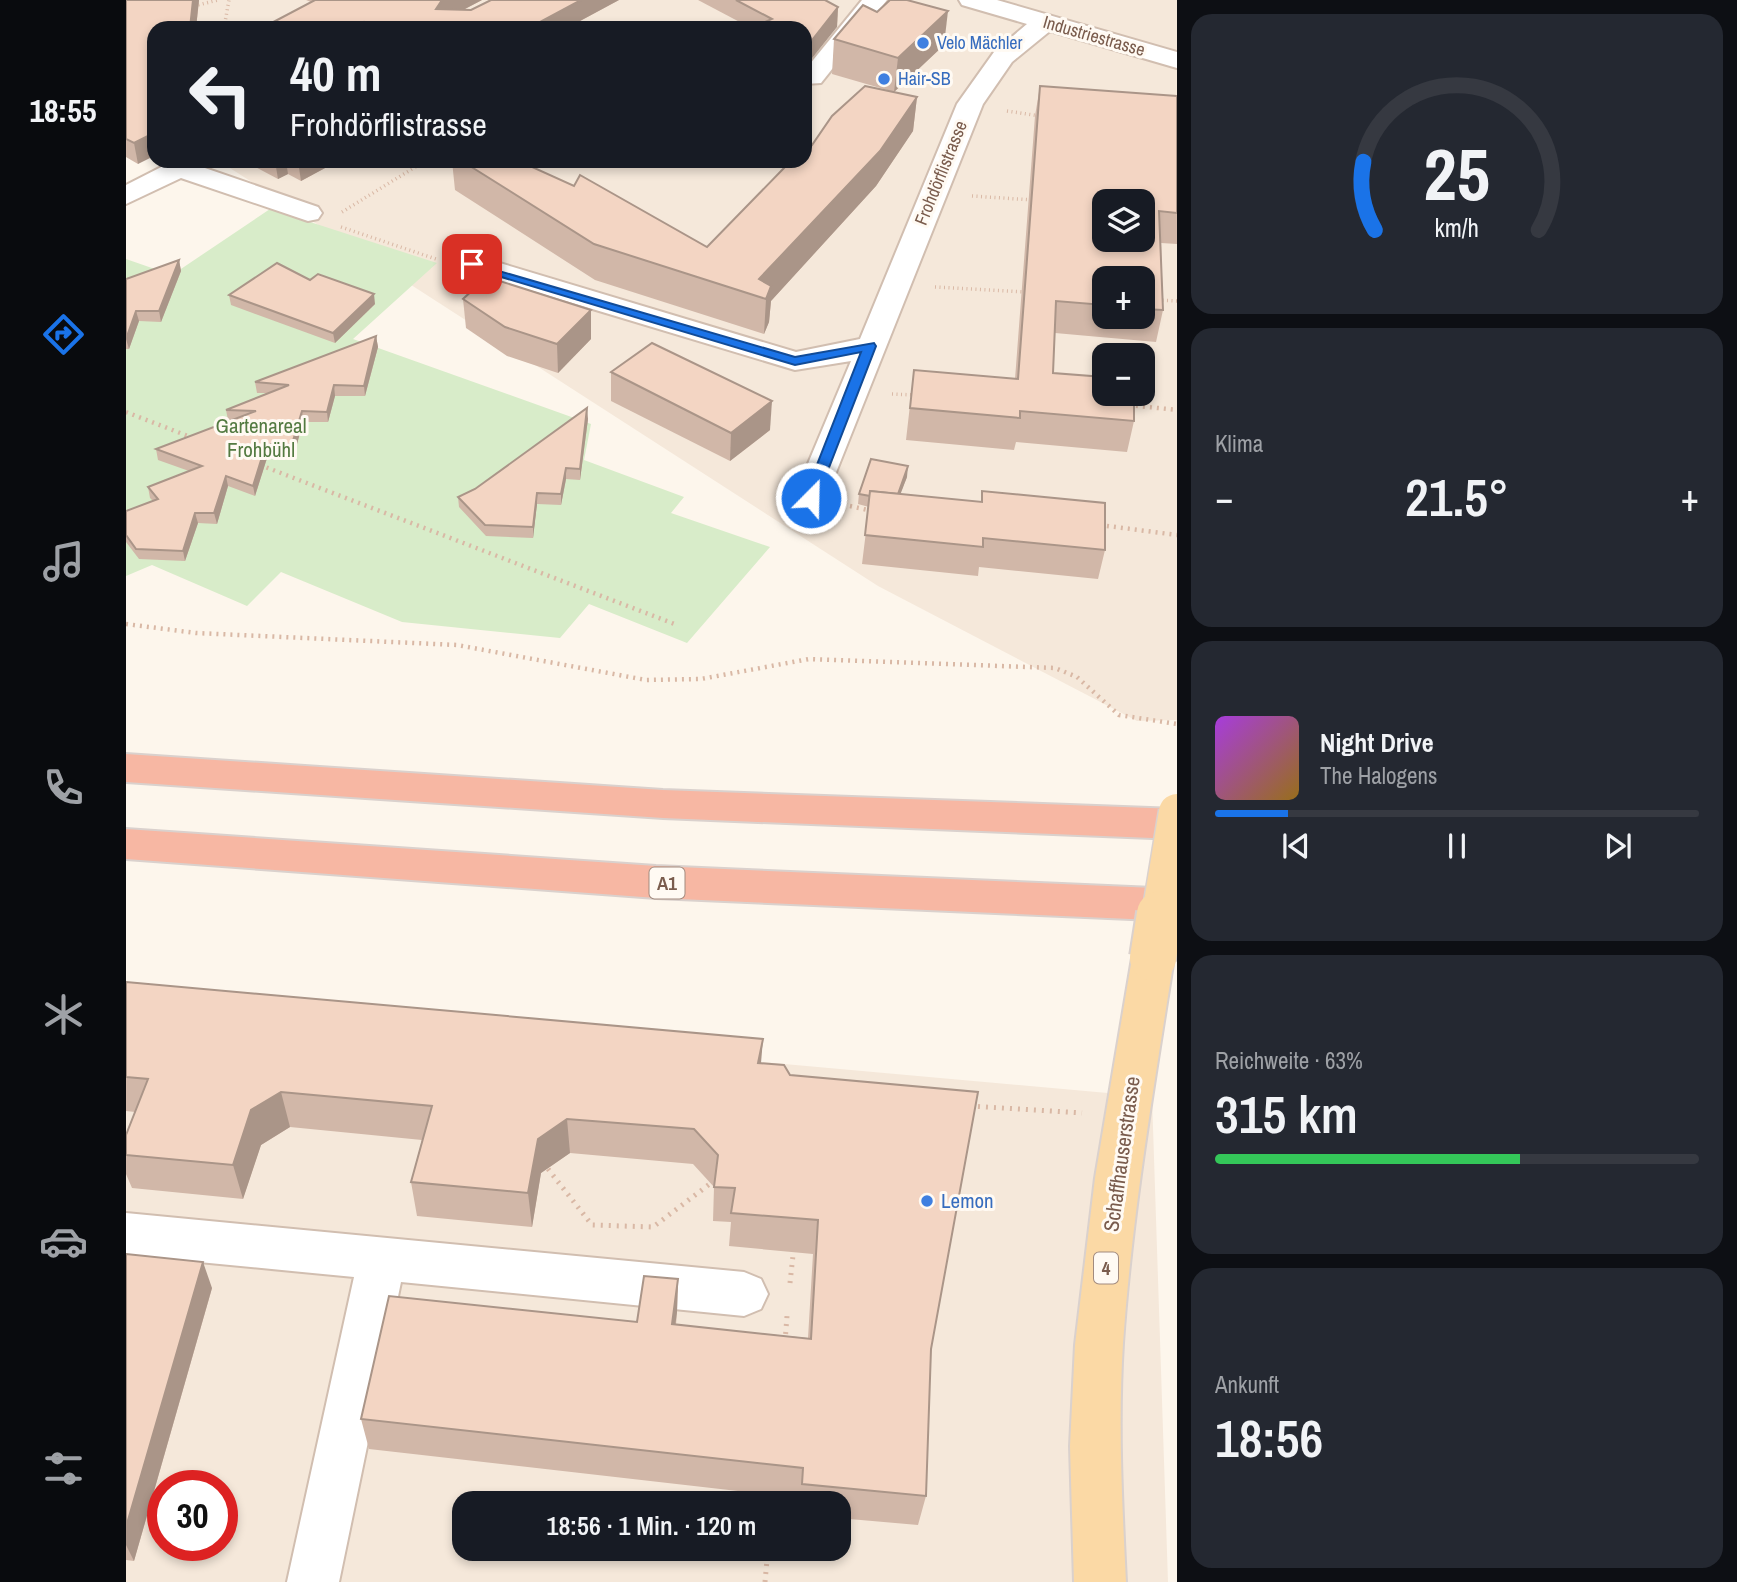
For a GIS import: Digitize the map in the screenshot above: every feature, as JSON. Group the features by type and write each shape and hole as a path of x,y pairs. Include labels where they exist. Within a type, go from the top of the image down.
{"highway":[{"path":"126,768 663,804 1177,824"},
{"name":"A1","path":"126,844 656,882 1177,905"}],"main road":[{"name":"Schaffhauserstrasse","path":"1100,1582 1096,1400 1106,1273 1116,1178 1177,812"}],"street":[{"path":"812,77 875,0"},
{"name":"Industriestrasse","path":"971,0 1177,60"},
{"name":"Frohdörflistrasse","path":"811,498 870,346 970,104 1003,57 1045,22"},
{"path":"126,197 181,168"},
{"path":"195,168 308,213"},
{"path":"472,264 795,361 833,356 870,346"},
{"path":"126,1234 744,1294"},
{"path":"313,1582 382,1259"}],"path":[{"path":"192,6 218,0"},
{"path":"226,21 229,0"},
{"path":"932,37 1003,57"},
{"path":"970,104 1042,116"},
{"path":"308,213 335,216 414,168"},
{"path":"933,192 1035,200 1035,208"},
{"path":"308,213 318,219 457,266 472,264"},
{"path":"896,282 998,293 1038,292"},
{"path":"998,293 998,300"},
{"path":"1155,299 1177,301"},
{"path":"853,393 918,395"},
{"path":"1142,406 1177,410"},
{"path":"126,412 202,442"},
{"path":"253,462 677,625"},
{"path":"811,498 885,514"},
{"path":"1094,524 1177,535"},
{"path":"126,624 196,633 457,645 646,680 712,677 809,659 1055,668 1077,677 1119,715 1177,724"},
{"path":"959,1105 1082,1113"},
{"path":"548,1169 592,1225 653,1227 711,1184"},
{"path":"790,1285 794,1244"},
{"path":"784,1353 787,1312"},
{"path":"772,1491 774,1476"},
{"path":"765,1582 767,1561"}],"shaded area":[{"path":"126,0 1177,0 1177,720 1137,721 878,586 230,168 812,168 812,21 147,21"},
{"path":"126,1005 1152,1097 1168,1582 126,1582"}],"green space":[{"name":"Gartenareal Frohbühl","path":"270,209 437,263 353,339 591,424 584,460 684,497 671,513 770,547 687,643 589,604 560,638 402,622 281,572 247,606 152,565 126,576 126,259 172,275"}],"building":[{"path":"126,0 193,0 191,21 147,21 147,136 134,143 126,139"},
{"path":"315,0 442,0 436,9 471,10 491,0 581,0 542,21 275,21"},
{"path":"736,0 825,0 838,7 812,40 812,21 767,21 772,19"},
{"path":"890,0 907,0 948,11 898,58 834,39 863,5 877,12"},
{"path":"865,86 917,97 880,151 759,279 771,286 766,299 594,244 473,168 534,168 574,186 580,175 707,247 784,168 812,168 812,145 832,116"},
{"path":"1040,86 1177,96 1177,213 1159,211 1163,310 1155,310 1155,266 1092,266 1092,304 1056,301 1053,373 1092,376 1092,406 1134,406 1134,421 1020,411 1020,418 910,408 914,370 1018,379"},
{"path":"179,260 159,311 136,311 126,339 126,279"},
{"path":"277,263 310,280 318,274 374,294 333,333 229,295"},
{"path":"487,277 591,310 557,344 505,327 463,299"},
{"path":"376,336 364,386 334,385 327,412 302,411 292,444 266,444 253,486 226,476 214,513 195,513 183,551 136,549 126,535 126,511 158,499 148,487 202,466 156,449 256,411 226,410 289,385 255,382"},
{"path":"652,343 772,401 731,433 611,372"},
{"path":"587,408 580,469 566,468 561,494 537,493 533,527 485,525 458,497 475,489"},
{"path":"871,459 908,466 898,494 870,491 870,496 859,494"},
{"path":"870,491 982,502 982,491 1105,503 1105,550 983,538 983,547 865,535"},
{"path":"126,982 763,1039 758,1063 784,1065 790,1075 978,1092 931,1349 926,1496 802,1484 803,1468 361,1419 389,1296 637,1322 644,1276 678,1279 672,1324 811,1339 818,1220 731,1213 735,1188 714,1187 718,1155 694,1129 567,1119 538,1139 528,1193 411,1182 432,1106 281,1092 251,1110 233,1165 126,1155 126,1135 148,1079 126,1077"},
{"path":"126,1254 203,1262 126,1527"}],"place":[{"name":"Velo Mächler","path":"923,43"},
{"name":"Hair-SB","path":"884,79"},
{"name":"Lemon","path":"927,1201"}],"route":[{"path":"472,264 795,361 833,356 870,346 811,498"}]}
